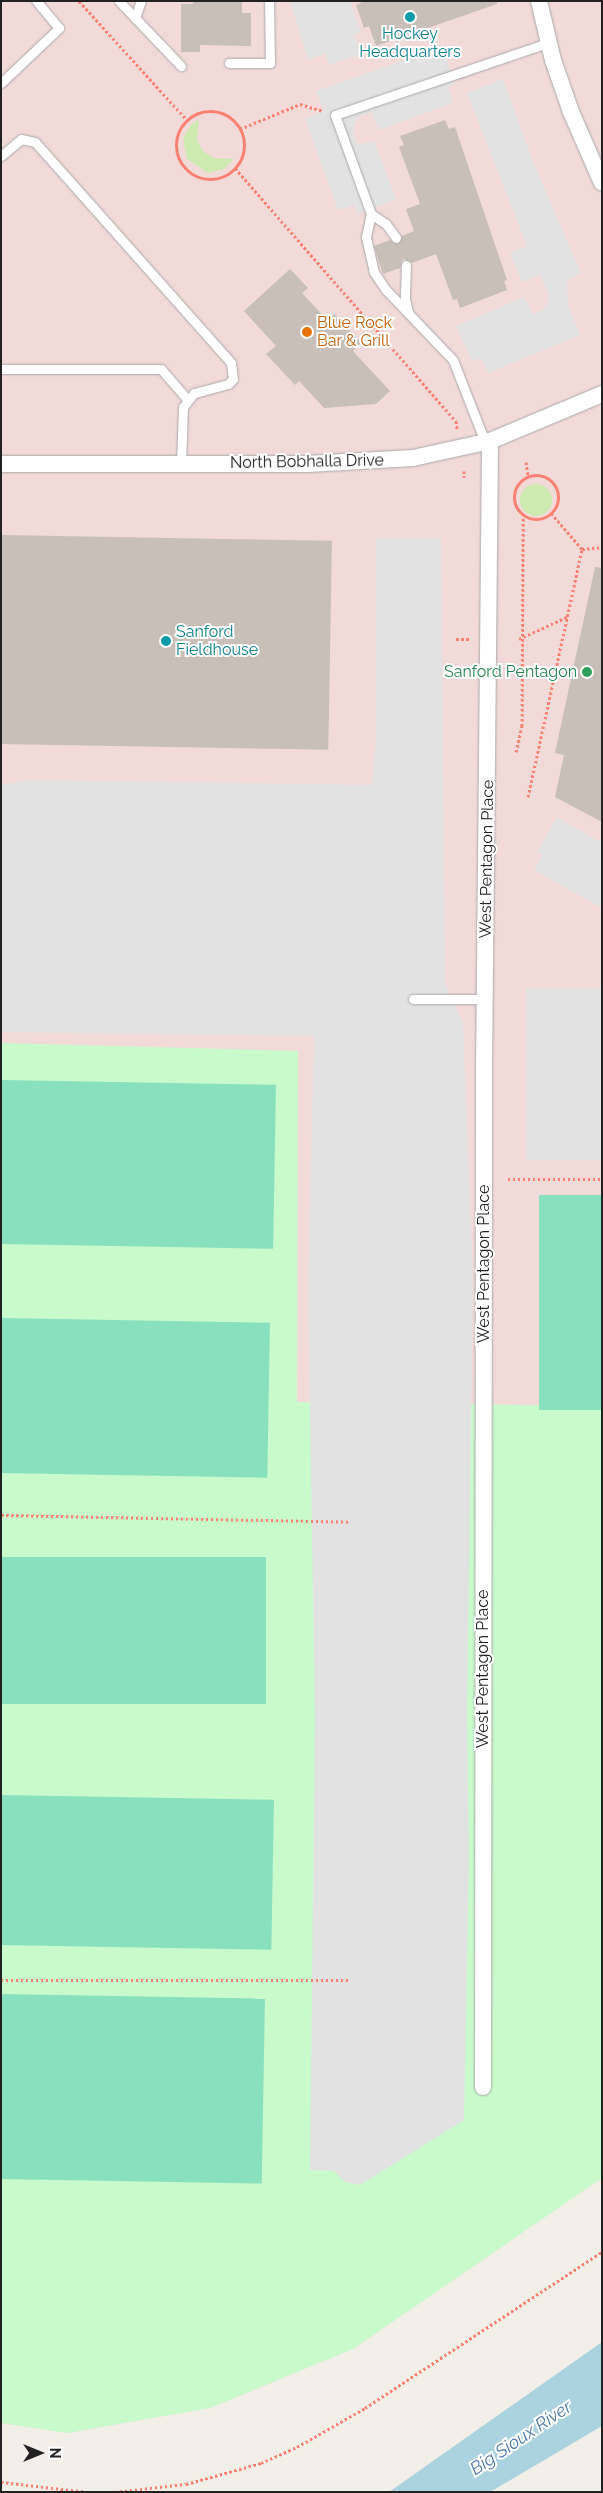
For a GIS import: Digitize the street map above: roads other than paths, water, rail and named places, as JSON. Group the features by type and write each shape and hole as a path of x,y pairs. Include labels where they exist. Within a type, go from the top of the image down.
{"street":[{"path":"539,1 548,43 571,112 602,183"},
{"name":"North Bobhalla Drive","path":"1,464 378,461 452,451 488,441 602,394"},
{"name":"West Pentagon Place","path":"483,2087 488,441"}],"lane":[{"path":"1,82 59,28 36,1"},
{"path":"119,1 181,66"},
{"path":"135,18 141,1"},
{"path":"229,63 270,63 269,1"},
{"path":"488,441 453,360 386,290 370,261 366,237 371,214 335,115 548,43"},
{"path":"1,156 21,138 35,142 231,363 233,379 228,384 201,390 187,399 183,407 181,464"},
{"path":"371,214 386,224 396,238"},
{"path":"406,265 405,299 408,314"},
{"path":"1,369 161,370 187,399"},
{"path":"413,999 485,999"}],"water":[{"name":"Big Sioux River","path":"602,2342 602,2426 490,2492 389,2492"}],"place":[{"name":"Hockey Headquarters","path":"410,17"},
{"name":"Blue Rock Bar & Grill","path":"307,332"},
{"name":"Sanford Fieldhouse","path":"166,641"},
{"name":"Sanford Pentagon","path":"587,672"}]}
